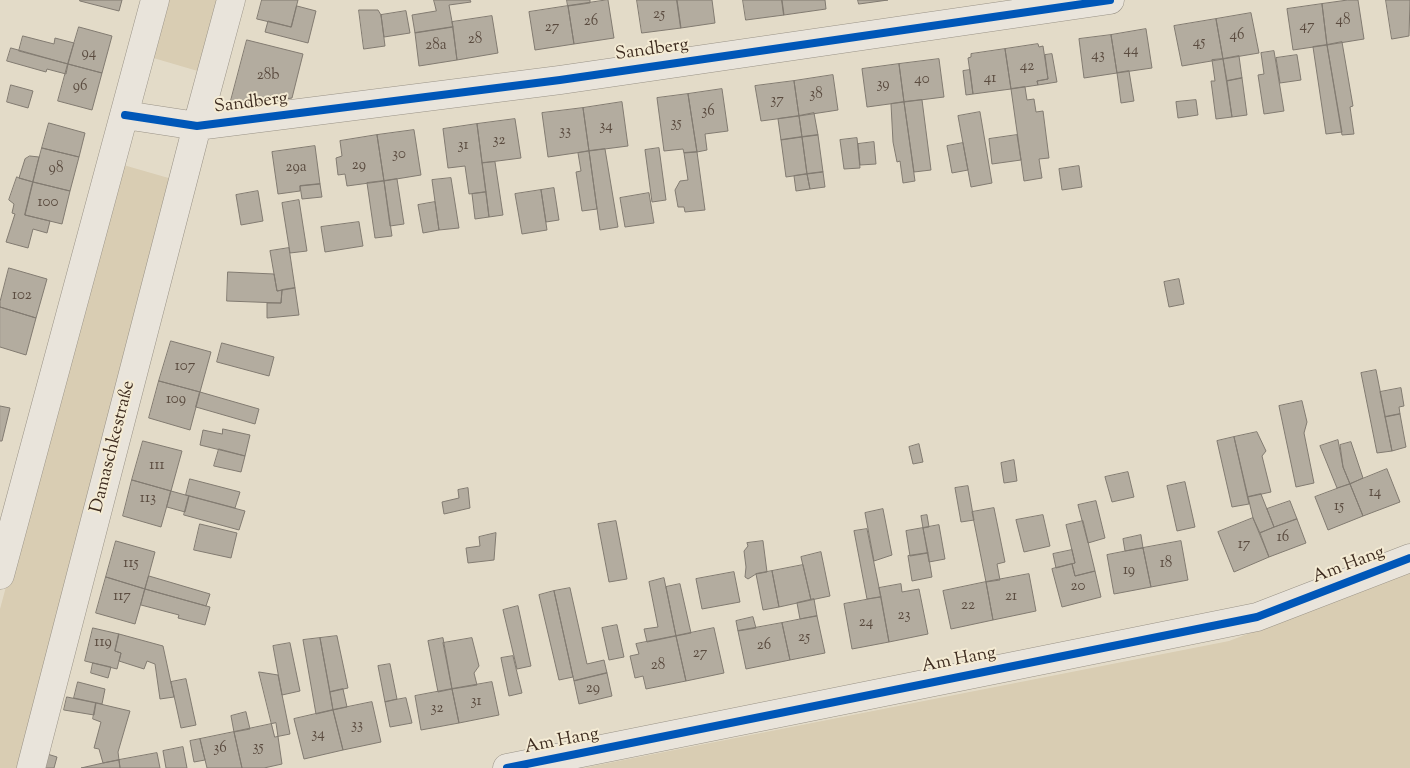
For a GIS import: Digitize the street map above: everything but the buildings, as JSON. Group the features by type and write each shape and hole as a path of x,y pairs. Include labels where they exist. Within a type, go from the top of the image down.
{"street":[{"path":"0,575 155,0"},
{"name":"Damaschkestraße","path":"31,768 231,0"},
{"name":"Sandberg","path":"197,126 560,80 1110,0"},
{"path":"125,115 197,126"},
{"name":"Am Hang","path":"506,768 1257,617 1410,558"}],"shaded area":[{"path":"165,0 223,0 201,72 150,57"},
{"path":"120,164 172,179 17,768 0,768 0,609"},
{"path":"1410,572 1410,768 583,768 1229,641"}],"cycle path":[{"path":"125,115 197,126 560,80 1110,0"},
{"path":"507,768 1257,617 1410,558"}]}
